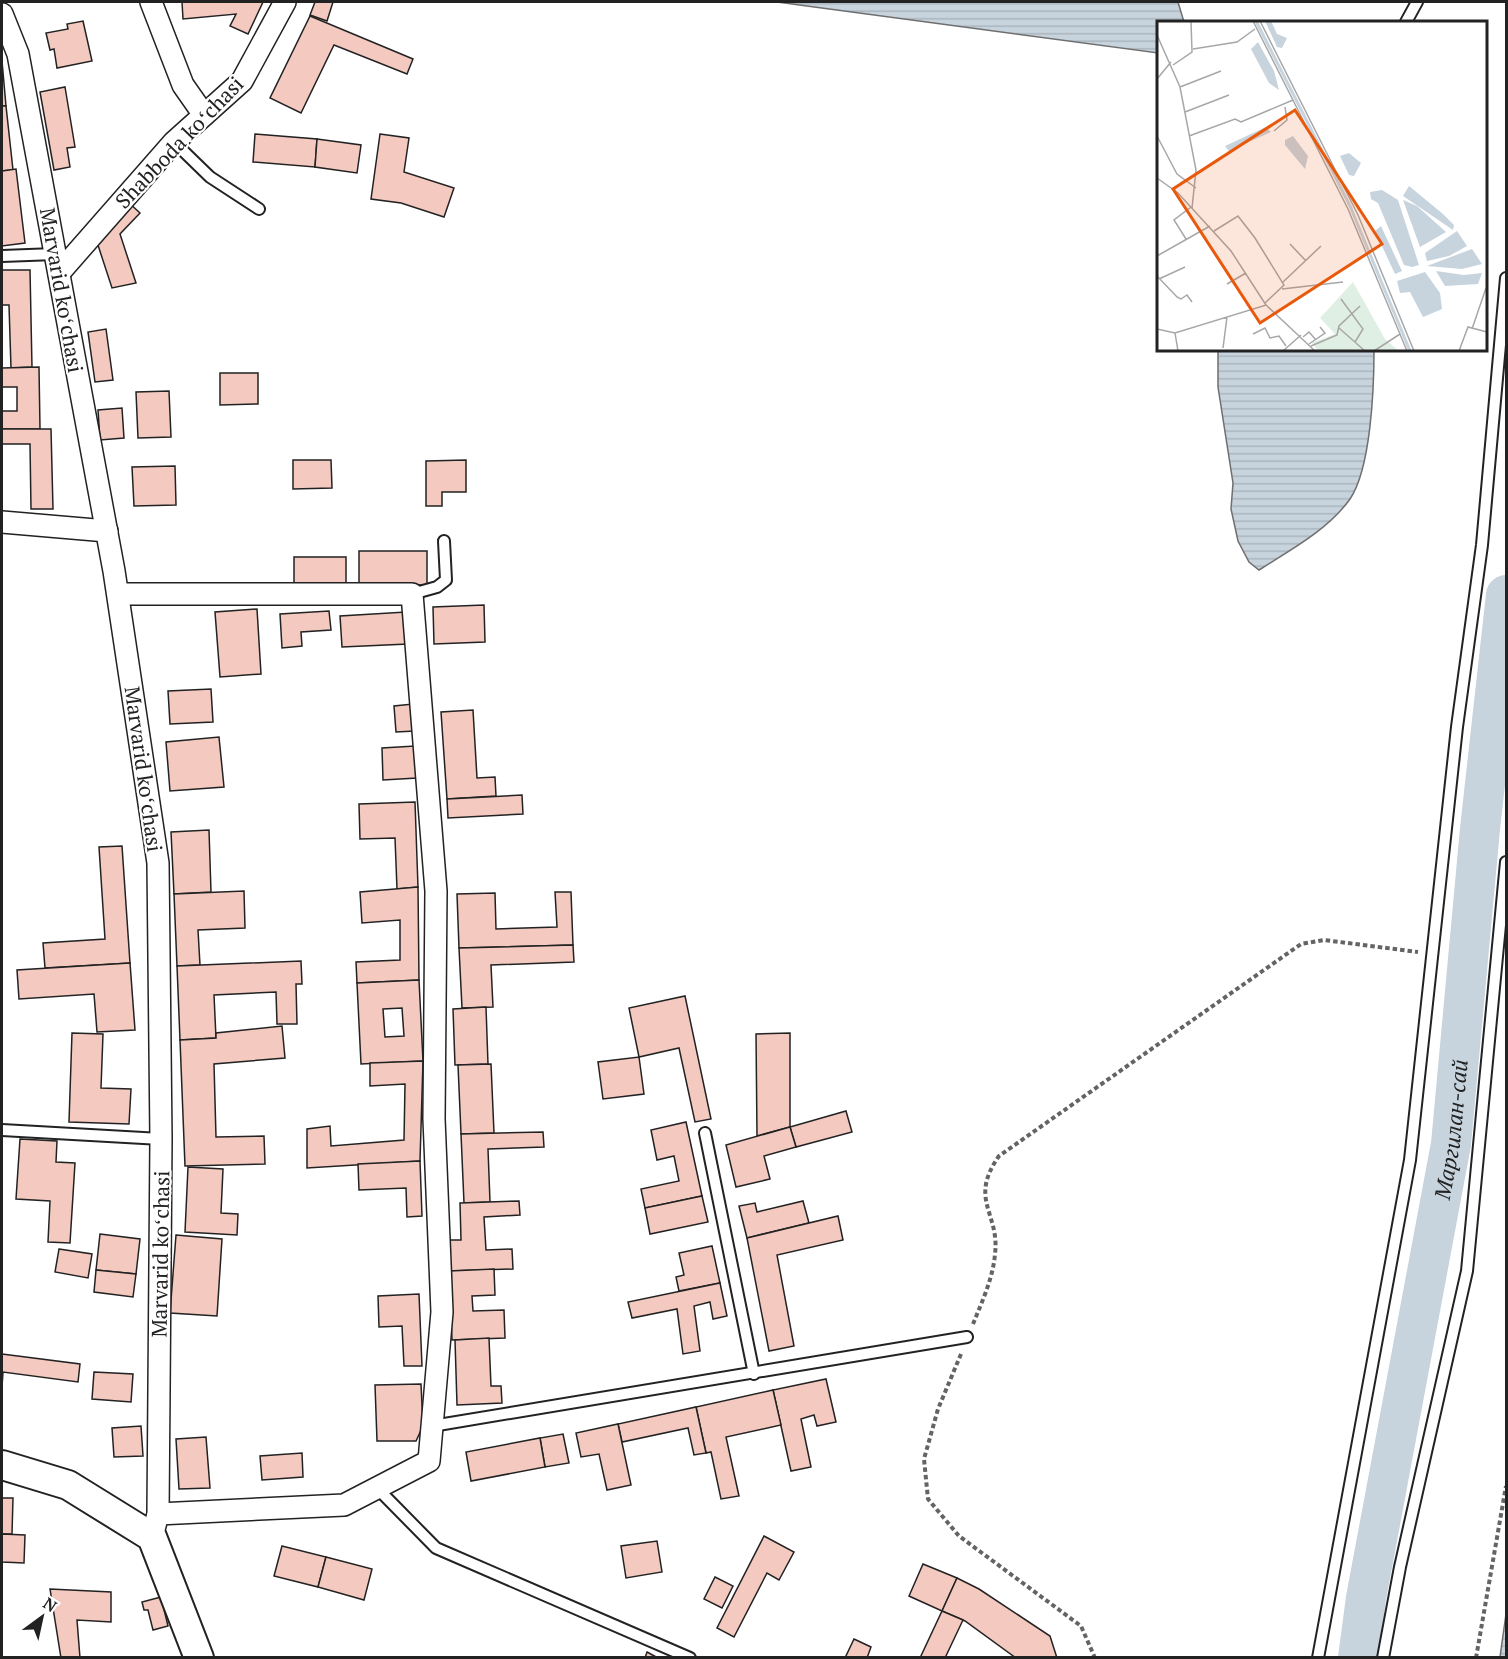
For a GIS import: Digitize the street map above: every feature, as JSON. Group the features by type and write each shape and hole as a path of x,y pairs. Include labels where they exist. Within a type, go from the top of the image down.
{"main road":[{"path":"2,1465 68,1485 155,1525 199,1658"}],"street":[{"path":"151,2 183,85 204,115"},
{"name":"Shabboda koʻchasi","path":"57,264 174,142 242,81 285,2"},
{"name":"Marvarid koʻchasi","path":"2,14 18,54 107,531 158,862 161,1139 155,1525"},
{"path":"2,522 107,531"},
{"path":"118,594 412,594 415,605 436,891 434,1119 442,1312 429,1461 344,1505 155,1525"}],"lane":[{"path":"1407,21 1417,2"},
{"path":"174,142 210,177 259,209"},
{"path":"2,256 57,264"},
{"path":"1318,1658 1410,1160 1431,954 1482,545 1506,278"},
{"path":"412,594 437,587 446,580 444,541"},
{"path":"1383,1658 1400,1567 1467,1271 1506,862"},
{"path":"2,1130 161,1139"},
{"path":"705,1133 754,1374"},
{"path":"432,1426 967,1337"},
{"path":"376,1488 436,1548 690,1658"}],"path":[{"path":"1095,1658 1081,1626 958,1536 928,1499 924,1459 938,1409 987,1288 996,1252 985,1192 987,1174 999,1156 1301,944 1324,940 1431,954"},
{"path":"1476,1658 1506,1486"}],"shaded area":[{"path":"777,2 1178,2 1184,21 1157,21 1157,53"},
{"path":"1218,351 1374,351 1372,406 1367,448 1363,468 1350,499 1320,530 1259,570 1249,562 1238,541 1231,509 1233,483 1218,387"},
{"path":"1506,1614 1506,1657 1500,1657"}],"building":[{"path":"182,2 263,2 248,34 230,26 236,14 183,19"},
{"path":"315,2 333,2 327,21 310,15"},
{"path":"310,16 413,59 407,74 334,45 301,113 270,98"},
{"path":"83,21 92,61 57,68 54,49 50,50 46,33 68,29 67,24"},
{"path":"2,61 6,106 2,106"},
{"path":"65,87 75,147 67,148 70,167 54,170 40,92"},
{"path":"2,106 6,106 13,170 2,171"},
{"path":"255,134 317,139 315,167 253,162"},
{"path":"380,134 409,138 404,172 454,188 444,217 401,203 371,199"},
{"path":"317,139 361,145 357,173 315,167"},
{"path":"16,169 25,243 2,246 2,171"},
{"path":"127,201 140,213 120,234 136,283 112,288 95,236"},
{"path":"2,270 30,270 32,367 11,368 9,305 2,305"},
{"path":"106,329 113,380 95,382 88,332"},
{"path":"39,367 40,429 2,429 2,411 17,411 17,387 2,387 2,368"},
{"path":"220,373 258,373 258,404 220,405"},
{"path":"169,391 171,437 138,438 136,392"},
{"path":"122,408 124,438 100,440 98,410"},
{"path":"2,429 51,429 53,509 31,509 30,444 2,444"},
{"path":"293,460 331,460 332,488 293,489"},
{"path":"466,460 466,492 442,492 442,506 426,506 426,461"},
{"path":"175,466 176,505 134,506 132,467"},
{"path":"359,551 427,551 427,585 359,585"},
{"path":"294,557 346,557 346,585 294,585"},
{"path":"484,605 485,642 434,644 433,607"},
{"path":"257,609 261,674 220,677 215,612"},
{"path":"329,611 331,630 301,632 302,646 282,648 280,614"},
{"path":"406,612 408,644 342,647 340,616"},
{"path":"211,689 213,722 170,724 168,691"},
{"path":"413,704 415,731 396,732 394,706"},
{"path":"473,710 477,778 495,777 496,796 447,799 441,712"},
{"path":"219,737 224,787 170,791 166,742"},
{"path":"415,746 417,778 383,780 382,748"},
{"path":"522,795 523,814 448,818 447,799"},
{"path":"415,802 418,887 397,889 395,838 360,839 359,804"},
{"path":"209,830 211,892 174,894 171,832"},
{"path":"122,846 130,963 45,968 43,943 105,939 99,847"},
{"path":"418,887 419,980 357,983 356,962 400,960 400,920 362,923 360,892"},
{"path":"244,891 245,928 198,930 200,965 177,966 174,894"},
{"path":"555,892 571,892 573,945 459,948 457,894 495,893 496,929 557,927"},
{"path":"573,945 574,962 491,965 493,1007 462,1008 459,948"},
{"path":"301,961 302,984 296,984 297,1024 277,1024 276,992 214,995 216,1038 180,1040 177,966"},
{"path":"130,963 135,1030 97,1032 94,994 19,999 17,970"},
{"path":"419,980 423,1061 361,1064 357,983","holes":["402,1008 404,1036 385,1037 383,1009"]},
{"path":"685,996 711,1119 695,1122 679,1048 639,1057 629,1008"},
{"path":"486,1007 488,1064 455,1065 453,1009"},
{"path":"282,1026 285,1058 214,1064 216,1137 264,1136 265,1164 185,1166 180,1040 216,1038 216,1033"},
{"path":"72,1033 103,1034 101,1088 131,1089 129,1124 69,1122"},
{"path":"790,1033 790,1127 757,1136 756,1034"},
{"path":"639,1057 644,1094 603,1099 598,1062"},
{"path":"423,1061 420,1161 307,1168 307,1129 330,1126 331,1146 404,1140 405,1084 370,1086 370,1063"},
{"path":"491,1064 494,1133 461,1134 458,1065"},
{"path":"846,1111 852,1132 796,1147 790,1127"},
{"path":"686,1122 702,1196 645,1208 641,1189 679,1181 674,1156 657,1160 651,1130"},
{"path":"790,1127 796,1147 764,1156 770,1179 736,1187 726,1145"},
{"path":"543,1132 544,1147 488,1149 490,1202 464,1203 461,1134"},
{"path":"20,1139 57,1141 56,1162 75,1163 70,1243 48,1242 50,1201 16,1199"},
{"path":"420,1161 422,1216 407,1217 406,1188 359,1190 358,1164"},
{"path":"188,1167 223,1169 221,1213 238,1214 237,1235 185,1232"},
{"path":"702,1196 708,1222 650,1234 645,1208"},
{"path":"519,1201 520,1215 484,1217 486,1250 512,1249 513,1269 449,1271 448,1240 461,1240 460,1203"},
{"path":"803,1201 809,1223 747,1238 739,1206 755,1203 757,1212"},
{"path":"838,1216 843,1240 777,1255 794,1346 769,1351 747,1238"},
{"path":"100,1234 140,1239 136,1274 96,1270"},
{"path":"176,1235 222,1239 217,1316 170,1313"},
{"path":"712,1246 720,1283 679,1291 676,1277 684,1275 679,1253"},
{"path":"59,1249 92,1254 88,1278 55,1272"},
{"path":"494,1269 495,1295 472,1296 473,1311 504,1310 505,1338 452,1340 449,1271"},
{"path":"96,1270 136,1274 133,1297 94,1292"},
{"path":"720,1283 727,1316 713,1319 710,1302 694,1306 700,1351 683,1354 677,1309 632,1318 628,1302"},
{"path":"419,1294 422,1366 404,1366 402,1326 379,1327 378,1296"},
{"path":"489,1338 491,1386 501,1386 502,1403 457,1405 455,1340"},
{"path":"2,1354 80,1364 78,1382 3,1372 2,1387"},
{"path":"94,1372 133,1374 131,1402 92,1399"},
{"path":"826,1379 836,1422 817,1426 814,1415 801,1419 811,1467 791,1471 773,1390"},
{"path":"421,1384 423,1426 416,1441 377,1441 375,1385"},
{"path":"773,1390 781,1425 726,1437 739,1496 721,1499 711,1452 706,1453 696,1407"},
{"path":"696,1407 706,1453 694,1455 688,1428 622,1442 618,1424"},
{"path":"618,1424 631,1485 607,1490 599,1454 581,1457 576,1433"},
{"path":"141,1426 143,1456 114,1457 112,1428"},
{"path":"563,1434 569,1463 545,1467 540,1438"},
{"path":"206,1437 210,1488 179,1489 176,1439"},
{"path":"540,1438 545,1467 471,1481 466,1452"},
{"path":"302,1453 303,1477 262,1480 260,1456"},
{"path":"2,1498 13,1498 12,1534 2,1534"},
{"path":"2,1534 25,1535 24,1563 2,1562"},
{"path":"764,1536 794,1552 779,1580 767,1573 734,1637 717,1628"},
{"path":"657,1541 662,1572 626,1578 621,1546"},
{"path":"282,1546 326,1557 318,1587 274,1576"},
{"path":"326,1557 372,1569 364,1600 318,1587"},
{"path":"923,1564 957,1578 942,1611 909,1596"},
{"path":"715,1577 733,1586 722,1608 704,1599"},
{"path":"957,1578 979,1589 1050,1636 1057,1658 1016,1658 965,1621 942,1611"},
{"path":"50,1589 111,1592 111,1622 77,1620 80,1658 61,1658"},
{"path":"161,1597 168,1626 153,1630 148,1610 144,1610 142,1602"},
{"path":"942,1611 963,1620 945,1658 920,1658"},
{"path":"854,1639 871,1647 867,1658 845,1658"},
{"path":"647,1652 658,1658 645,1658"}],"waterway":[{"name":"Маргилан-сай","path":"1358,1658 1366,1598 1451,1144 1480,829 1506,595"}]}
